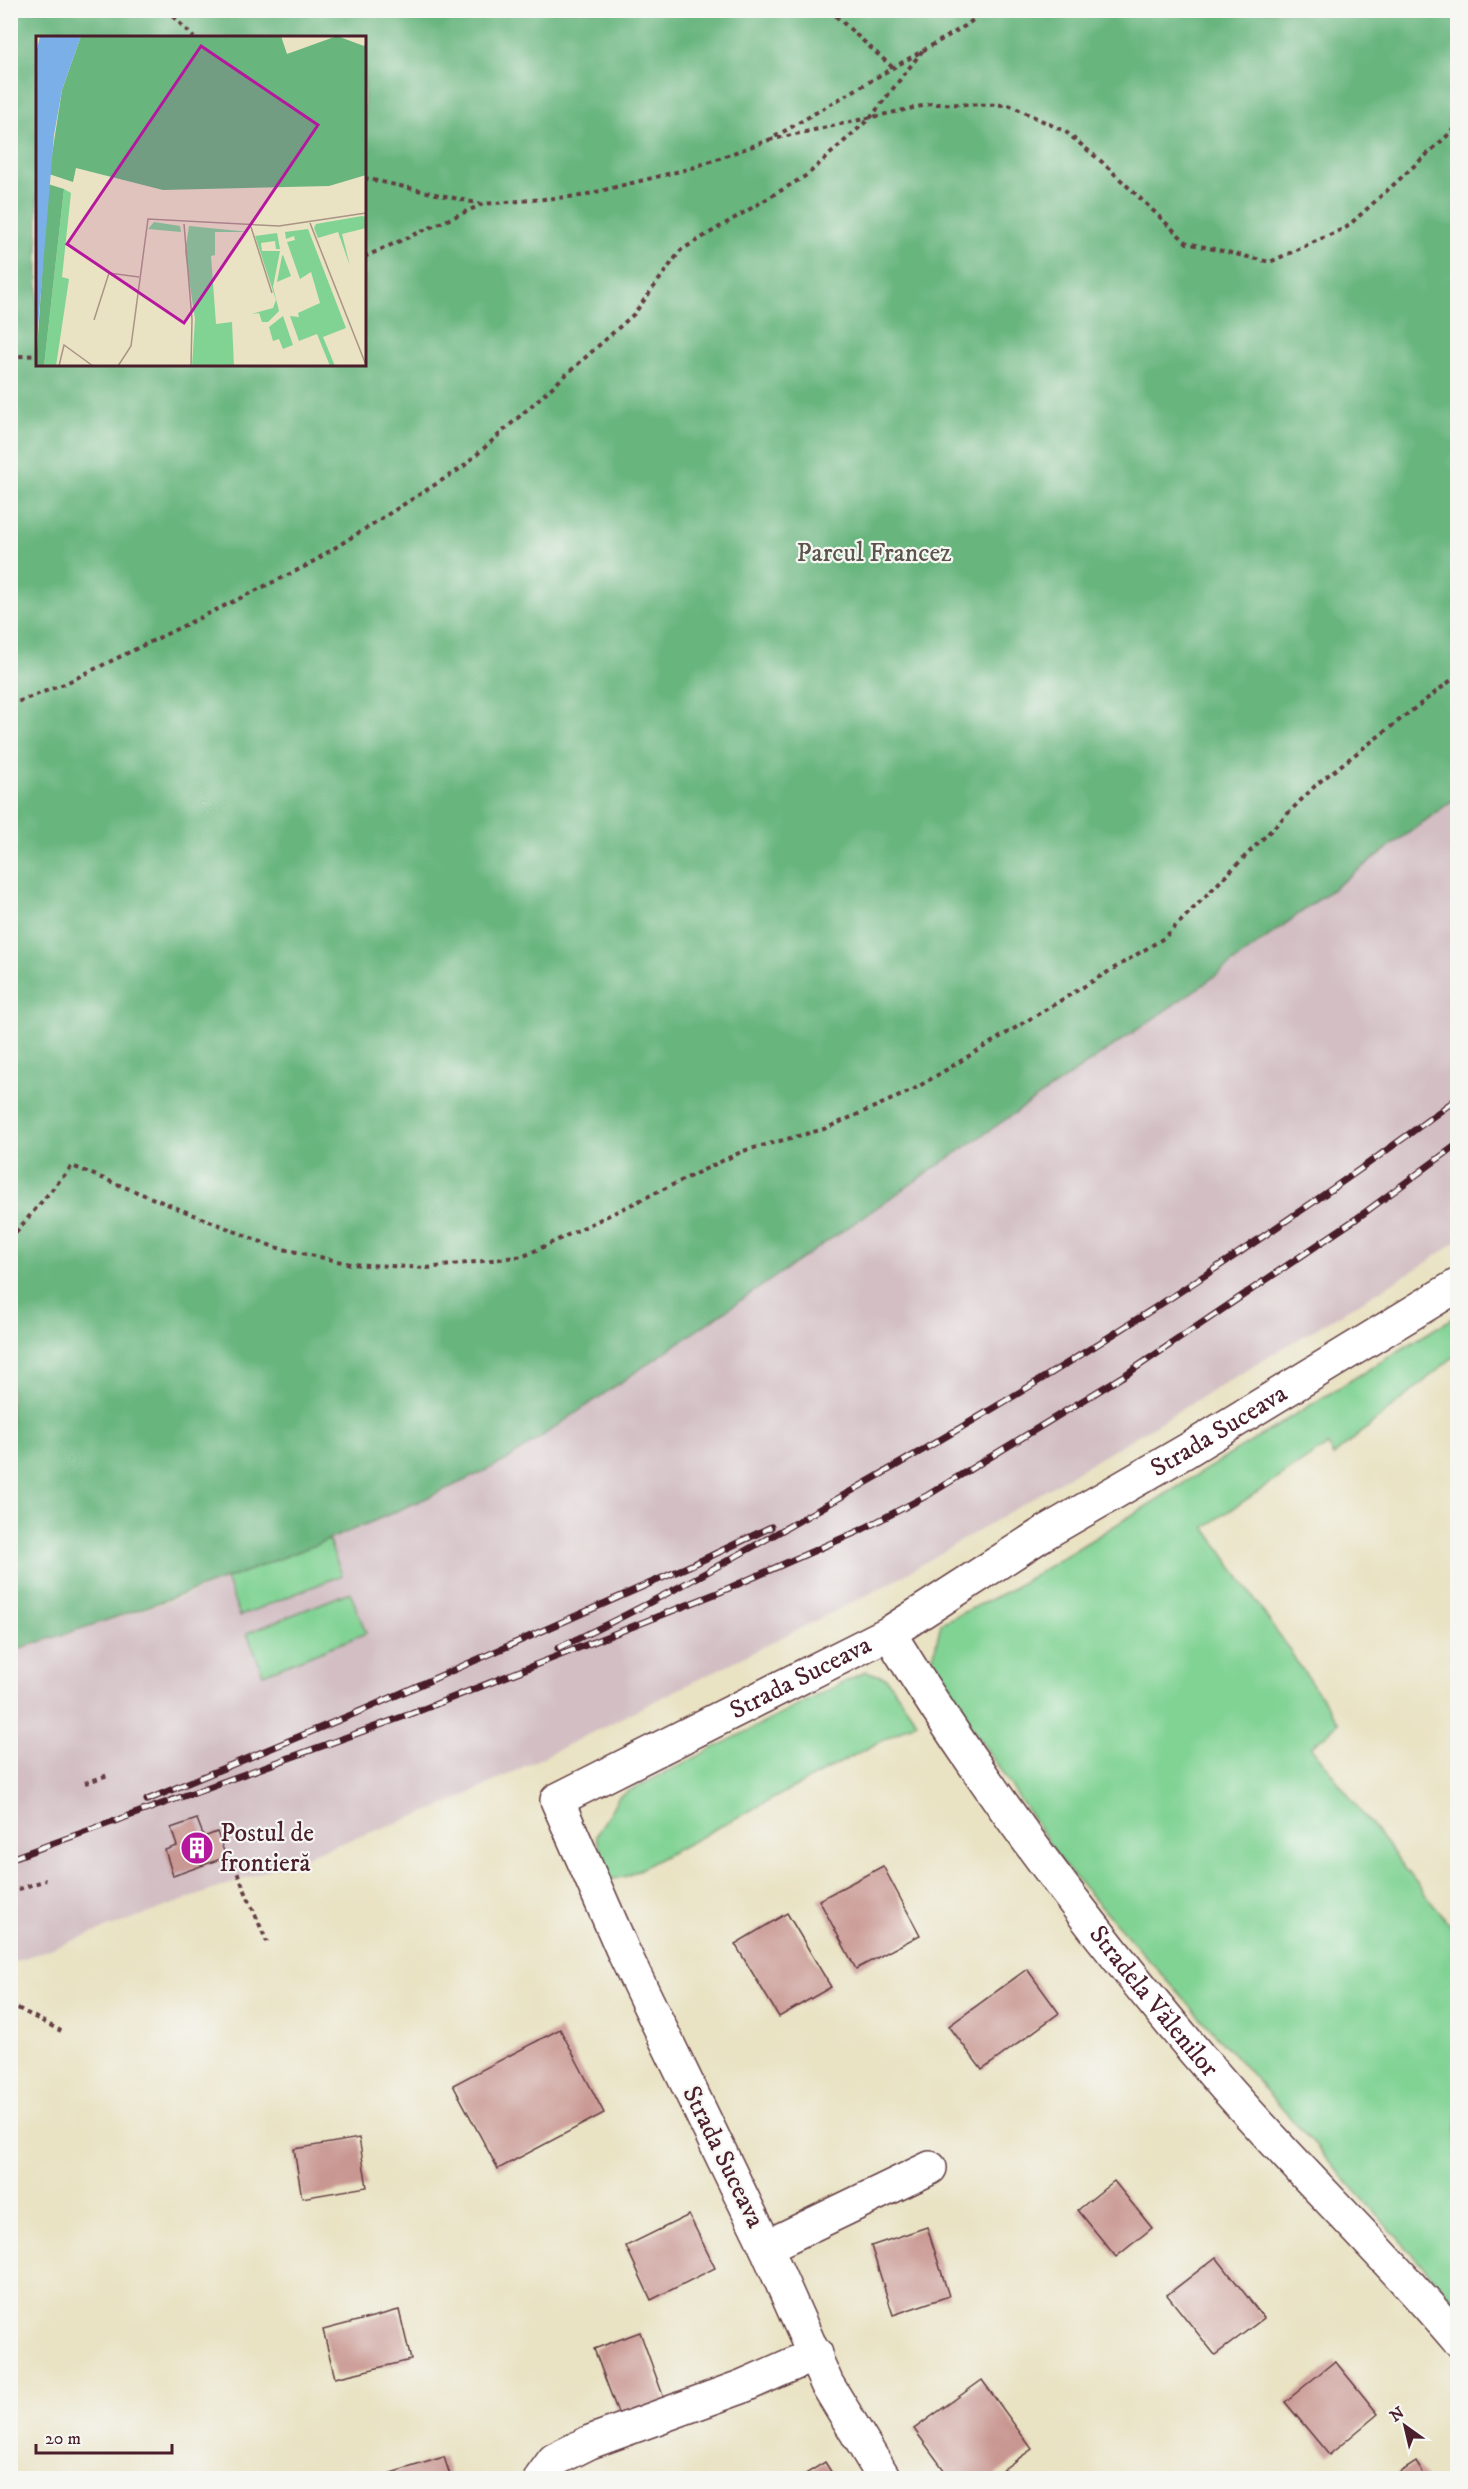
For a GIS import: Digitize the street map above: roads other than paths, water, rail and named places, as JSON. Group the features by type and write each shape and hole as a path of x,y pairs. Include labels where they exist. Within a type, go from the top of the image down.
{"street":[{"name":"Strada Suceava","path":"884,2478 826,2384 816,2354 624,1953 557,1800 889,1633 1041,1535 1186,1451 1458,1285"},
{"name":"Stradela Vălenilor","path":"889,1633 994,1798 1115,1956 1220,2081 1458,2340"},
{"name":"Strada Suceava","path":"766,2247 930,2168"},
{"path":"541,2478 554,2460 590,2442 741,2387 816,2354"}],"railway":[{"path":"558,1648 735,1557 998,1406 1232,1258 1458,1098"},
{"path":"10,1859 416,1712 720,1592 859,1531 928,1495 1128,1373 1356,1219 1458,1144"},
{"path":"147,1800 363,1710 696,1563 771,1527"}],"place":[{"name":"Postul de frontieră","path":"197,1848"}],"park label":[{"name":"Parcul Francez","path":"874,553"}]}
